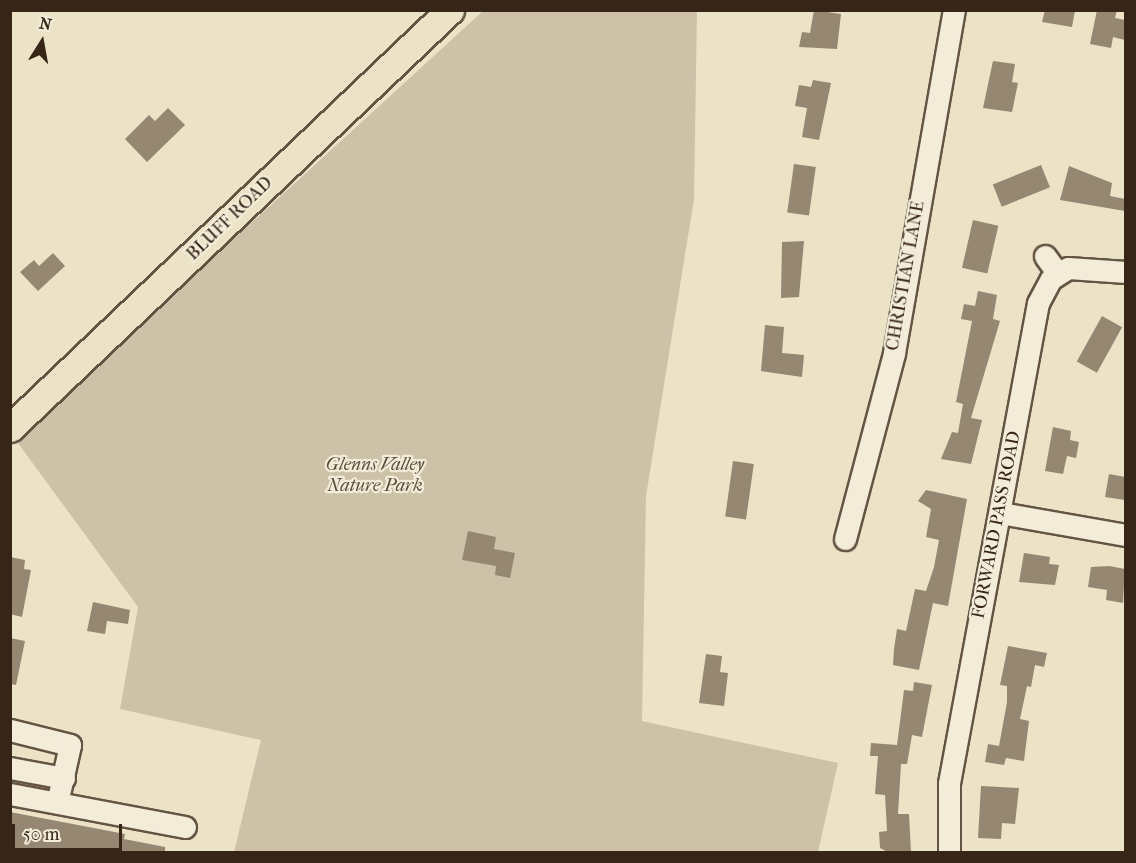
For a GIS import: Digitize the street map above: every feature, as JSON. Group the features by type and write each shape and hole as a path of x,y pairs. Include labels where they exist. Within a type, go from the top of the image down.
{"main road":[{"name":"BLUFF ROAD","path":"10,428 450,10"}],"street":[{"name":"CHRISTIAN LANE","path":"845,539 894,353 954,10"},
{"path":"1045,256 1058,274 1082,265 1125,272"},
{"name":"FORWARD PASS ROAD","path":"949,852 949,783 1038,303 1058,274"},
{"path":"1000,513 1125,535"},
{"path":"10,730 65,741 70,745 57,803"},
{"path":"10,768 65,773"},
{"path":"10,794 185,827"}],"green space":[{"name":"Glenns Valley Nature Park","path":"483,11 697,11 694,199 646,496 642,721 838,763 818,852 234,852 261,740 120,709 138,607 15,439"}],"building":[{"path":"814,10 841,14 837,49 799,47 802,32 810,33"},
{"path":"1045,10 1075,10 1072,27 1042,22"},
{"path":"1097,10 1117,10 1115,18 1125,20 1125,40 1113,37 1111,48 1090,44"},
{"path":"993,61 1015,64 1012,82 1018,83 1012,112 983,108"},
{"path":"813,80 831,83 819,140 802,137 807,108 795,106 799,85 811,87"},
{"path":"168,108 185,125 147,162 125,139 149,115 155,121"},
{"path":"794,164 816,167 809,216 787,213"},
{"path":"1041,165 1050,187 1002,207 993,184"},
{"path":"1069,166 1112,183 1110,196 1125,199 1125,211 1060,200"},
{"path":"973,220 998,226 987,274 962,268"},
{"path":"804,241 799,297 781,298 782,242"},
{"path":"53,253 65,266 38,291 20,272 34,260 39,266"},
{"path":"978,291 997,295 993,319 1000,321 971,418 982,420 971,464 941,459 952,432 958,433 963,404 956,402 972,321 961,319 964,304 975,306"},
{"path":"1102,316 1122,327 1097,373 1077,361"},
{"path":"765,325 784,327 782,353 804,355 802,377 761,371"},
{"path":"1053,427 1071,431 1070,440 1079,442 1076,458 1067,456 1063,474 1045,471"},
{"path":"733,461 754,464 746,519 725,516"},
{"path":"1109,474 1125,477 1125,500 1105,497"},
{"path":"926,490 967,499 948,606 933,603 919,670 893,665 897,629 906,631 915,589 926,591 934,567 939,540 926,537 931,509 918,501"},
{"path":"468,531 496,537 494,549 515,553 510,578 495,575 496,566 462,560"},
{"path":"1024,553 1050,557 1049,564 1059,565 1055,585 1019,582"},
{"path":"10,557 25,560 24,569 31,570 22,617 10,614"},
{"path":"1109,566 1125,569 1123,603 1106,600 1107,590 1088,587 1091,567"},
{"path":"93,602 130,610 128,624 107,621 105,634 87,631"},
{"path":"10,638 25,641 16,685 10,684"},
{"path":"1008,646 1047,653 1044,667 1035,665 1031,687 1027,686 1020,719 1029,721 1024,761 1006,758 1004,765 985,762 988,744 999,746 1007,702 1007,686 1000,685"},
{"path":"706,654 722,656 720,672 728,673 724,706 699,703"},
{"path":"914,682 932,685 922,737 912,735 907,764 901,764 898,814 909,814 911,852 888,852 880,848 879,832 887,831 885,795 875,794 878,756 870,756 871,743 897,745 904,690 913,691"},
{"path":"981,786 1019,788 1015,824 1002,823 1001,839 978,838"},
{"path":"10,812 125,834 124,839 165,847 165,852 10,852"}]}
